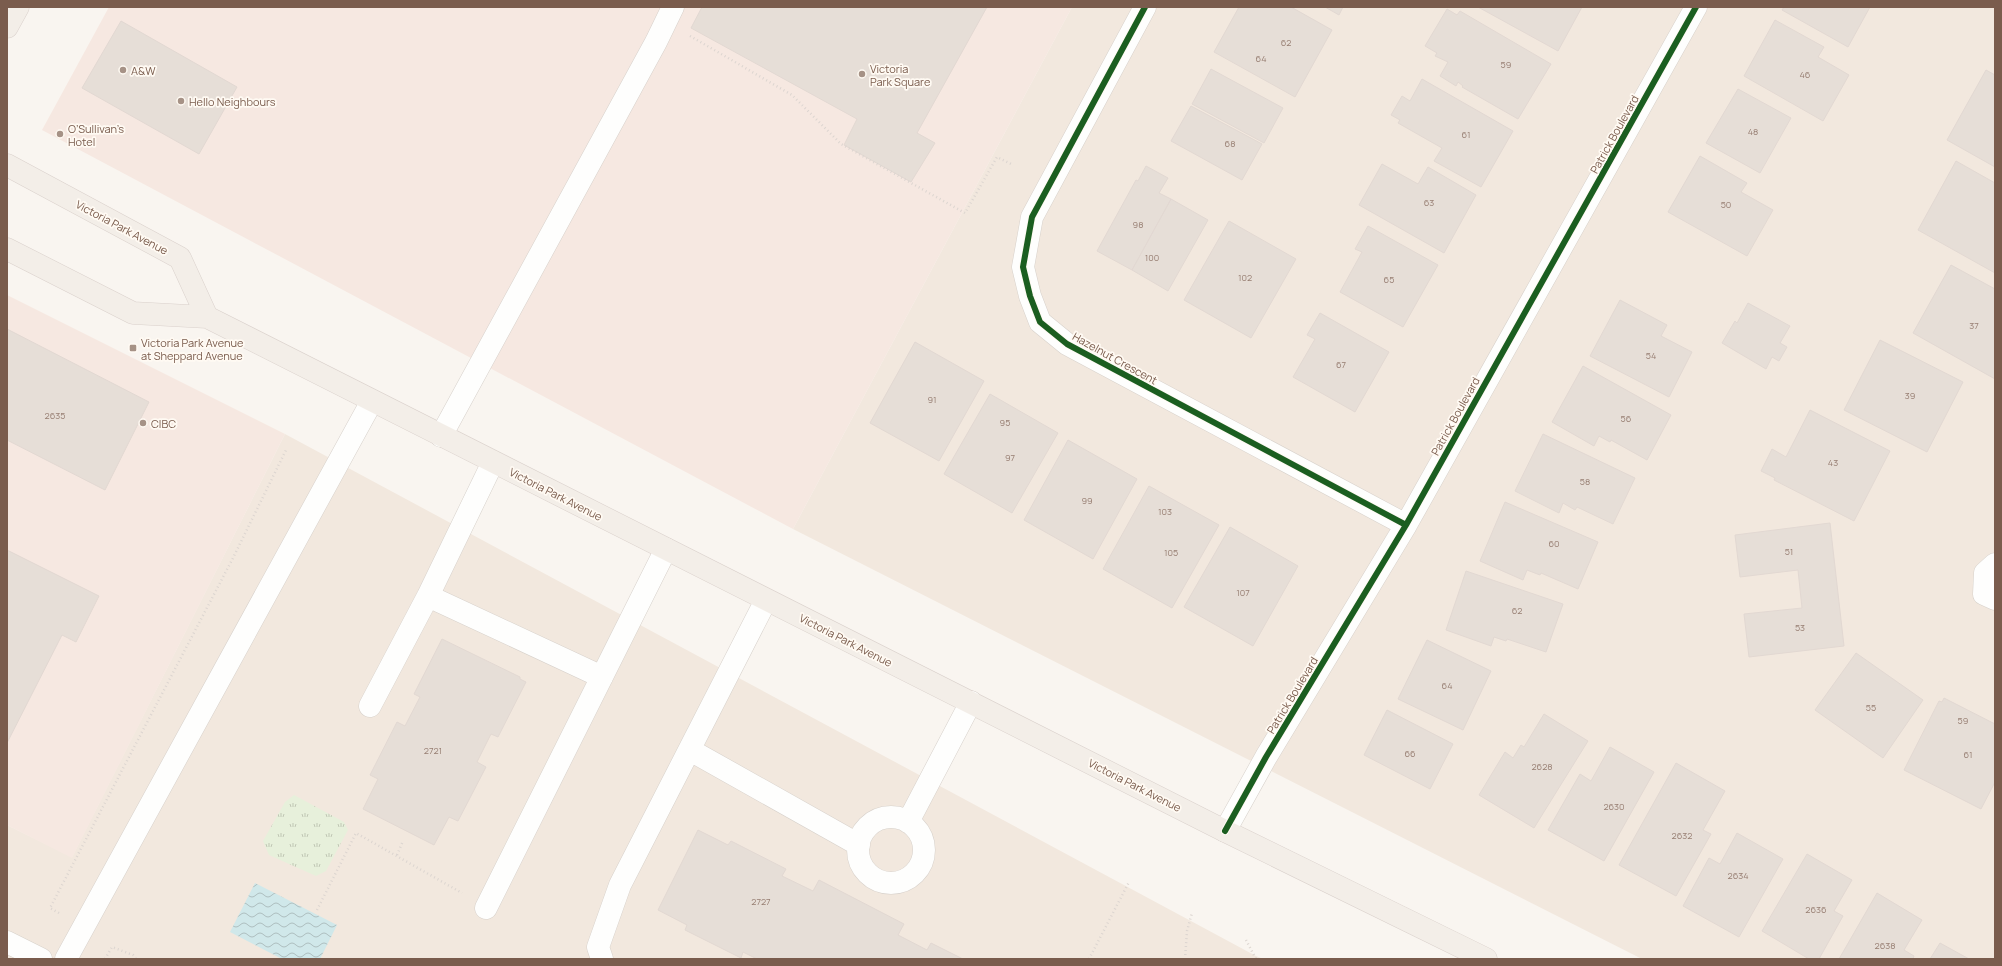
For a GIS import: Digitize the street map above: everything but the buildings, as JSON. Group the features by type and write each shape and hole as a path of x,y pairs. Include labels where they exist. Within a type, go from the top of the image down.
{"main road":[{"path":"7,27 18,7"},
{"name":"Victoria Park Avenue","path":"7,165 180,258 207,317"},
{"name":"Victoria Park Avenue","path":"7,249 133,313 207,317 1225,831 1486,959"}],"street":[{"path":"441,436 654,47 673,7"},
{"name":"Hazelnut Crescent","path":"1145,7 1032,217 1023,267 1030,296 1040,322 1067,344 1406,525"},
{"name":"Patrick Boulevard","path":"1225,831 1266,757 1406,525 1696,7"},
{"path":"66,959 372,401"},
{"path":"370,706 428,596 493,462"},
{"path":"486,908 666,549"},
{"path":"1995,564 1985,573 1984,594 1995,599"},
{"path":"428,596 602,677"},
{"path":"602,959 598,947 620,885 766,600"},
{"path":"908,822 971,702"},
{"path":"690,750 859,845"},
{"path":"894,818 908,822 917,829 922,838 924,848 923,859 918,869 911,877 901,882 890,883 879,881 870,875 863,866 859,856 859,845 862,835 878,820 894,818"},
{"path":"7,942 41,959"}],"path":[{"path":"683,32 792,95 841,144 965,213 997,158 1013,165"},
{"path":"61,914 50,908 229,565 287,448"},
{"path":"317,910 356,833 442,880 486,908"},
{"path":"396,855 403,841"},
{"path":"1089,959 1129,882"},
{"path":"1185,959 1187,930 1192,913"},
{"path":"1246,940 1256,959"},
{"path":"105,959 112,947 133,955 136,959"}],"shaded area":[{"path":"109,7 1072,7 793,529 42,130"},
{"path":"1072,7 1995,7 1995,959 1642,959 793,529"},
{"path":"7,295 285,434 72,858 7,825"},
{"path":"285,434 1263,959 7,959 7,825 72,857"}],"green space":[{"path":"294,795 344,822 348,830 326,871 316,876 269,855 263,841 285,802"}],"water":[{"path":"255,883 337,925 320,959 282,959 230,932"}],"cycle path":[{"path":"1145,7 1032,217 1023,267 1030,296 1040,322 1067,344 1406,525"},
{"path":"1225,831 1266,757 1406,525 1696,7"}],"place":[{"name":"A&W","path":"123,70"},
{"name":"Victoria Park Square","path":"862,74"},
{"name":"Hello Neighbours","path":"181,101"},
{"name":"O’Sullivan’s Hotel","path":"60,134"},
{"name":"Victoria Park Avenue at Sheppard Avenue","path":"133,348"},
{"name":"CIBC","path":"143,423"}]}
